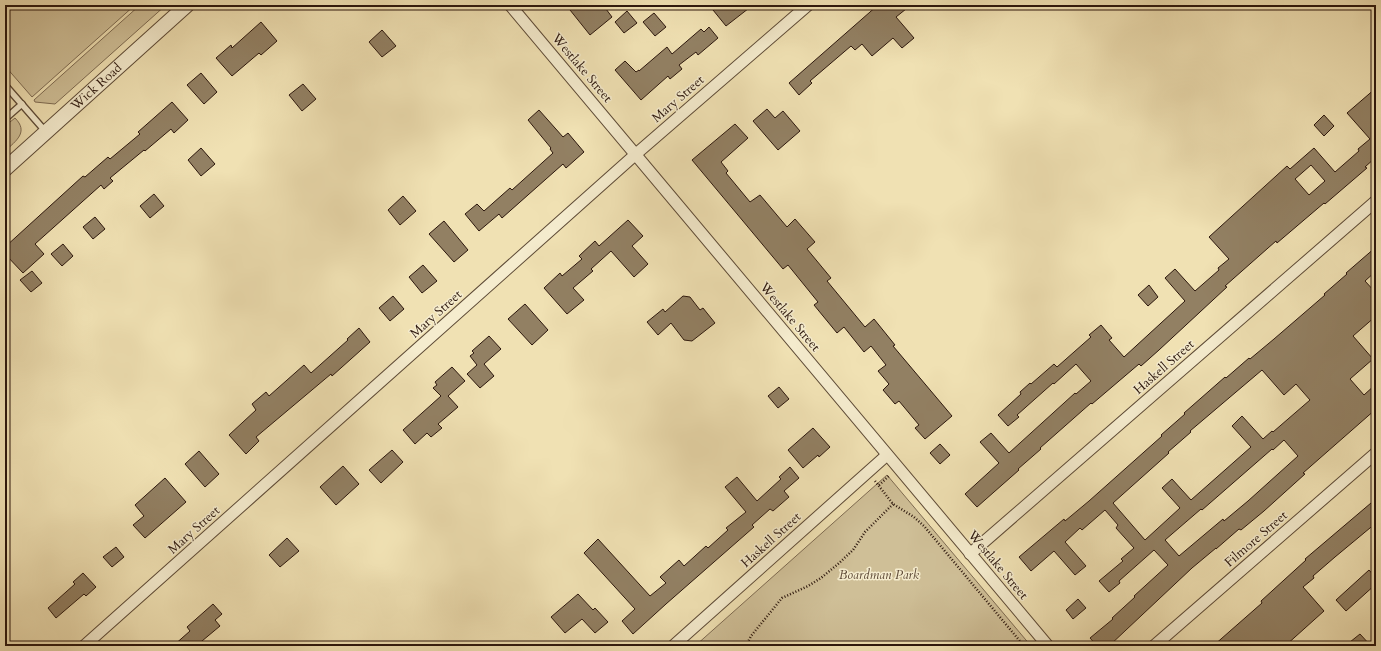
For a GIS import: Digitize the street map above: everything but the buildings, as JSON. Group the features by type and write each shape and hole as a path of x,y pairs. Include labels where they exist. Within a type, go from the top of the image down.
{"street":[{"name":"Wick Road","path":"5,169 187,5"},
{"name":"Westlake Street","path":"510,5 1048,646"},
{"name":"Mary Street","path":"84,646 636,154 808,5"},
{"name":"Haskell Street","path":"970,554 1376,200"},
{"name":"Filmore Street","path":"1154,646 1376,453"},
{"name":"Haskell Street","path":"673,646 888,455"}],"lane":[{"path":"5,85 46,132"},
{"path":"5,119 22,104"}],"path":[{"path":"868,472 894,504 914,517 924,526 1024,646"},
{"path":"746,646 751,636 782,598 808,586 821,578 838,564 852,550 865,532 894,504"}],"green space":[{"path":"5,5 135,5 32,97 5,66"},
{"path":"140,5 166,5 55,104 35,102 34,100"},
{"path":"15,118 19,123 21,132 17,140 5,151 5,126"},
{"name":"Boardman Park","path":"887,475 1031,646 695,646"}]}
